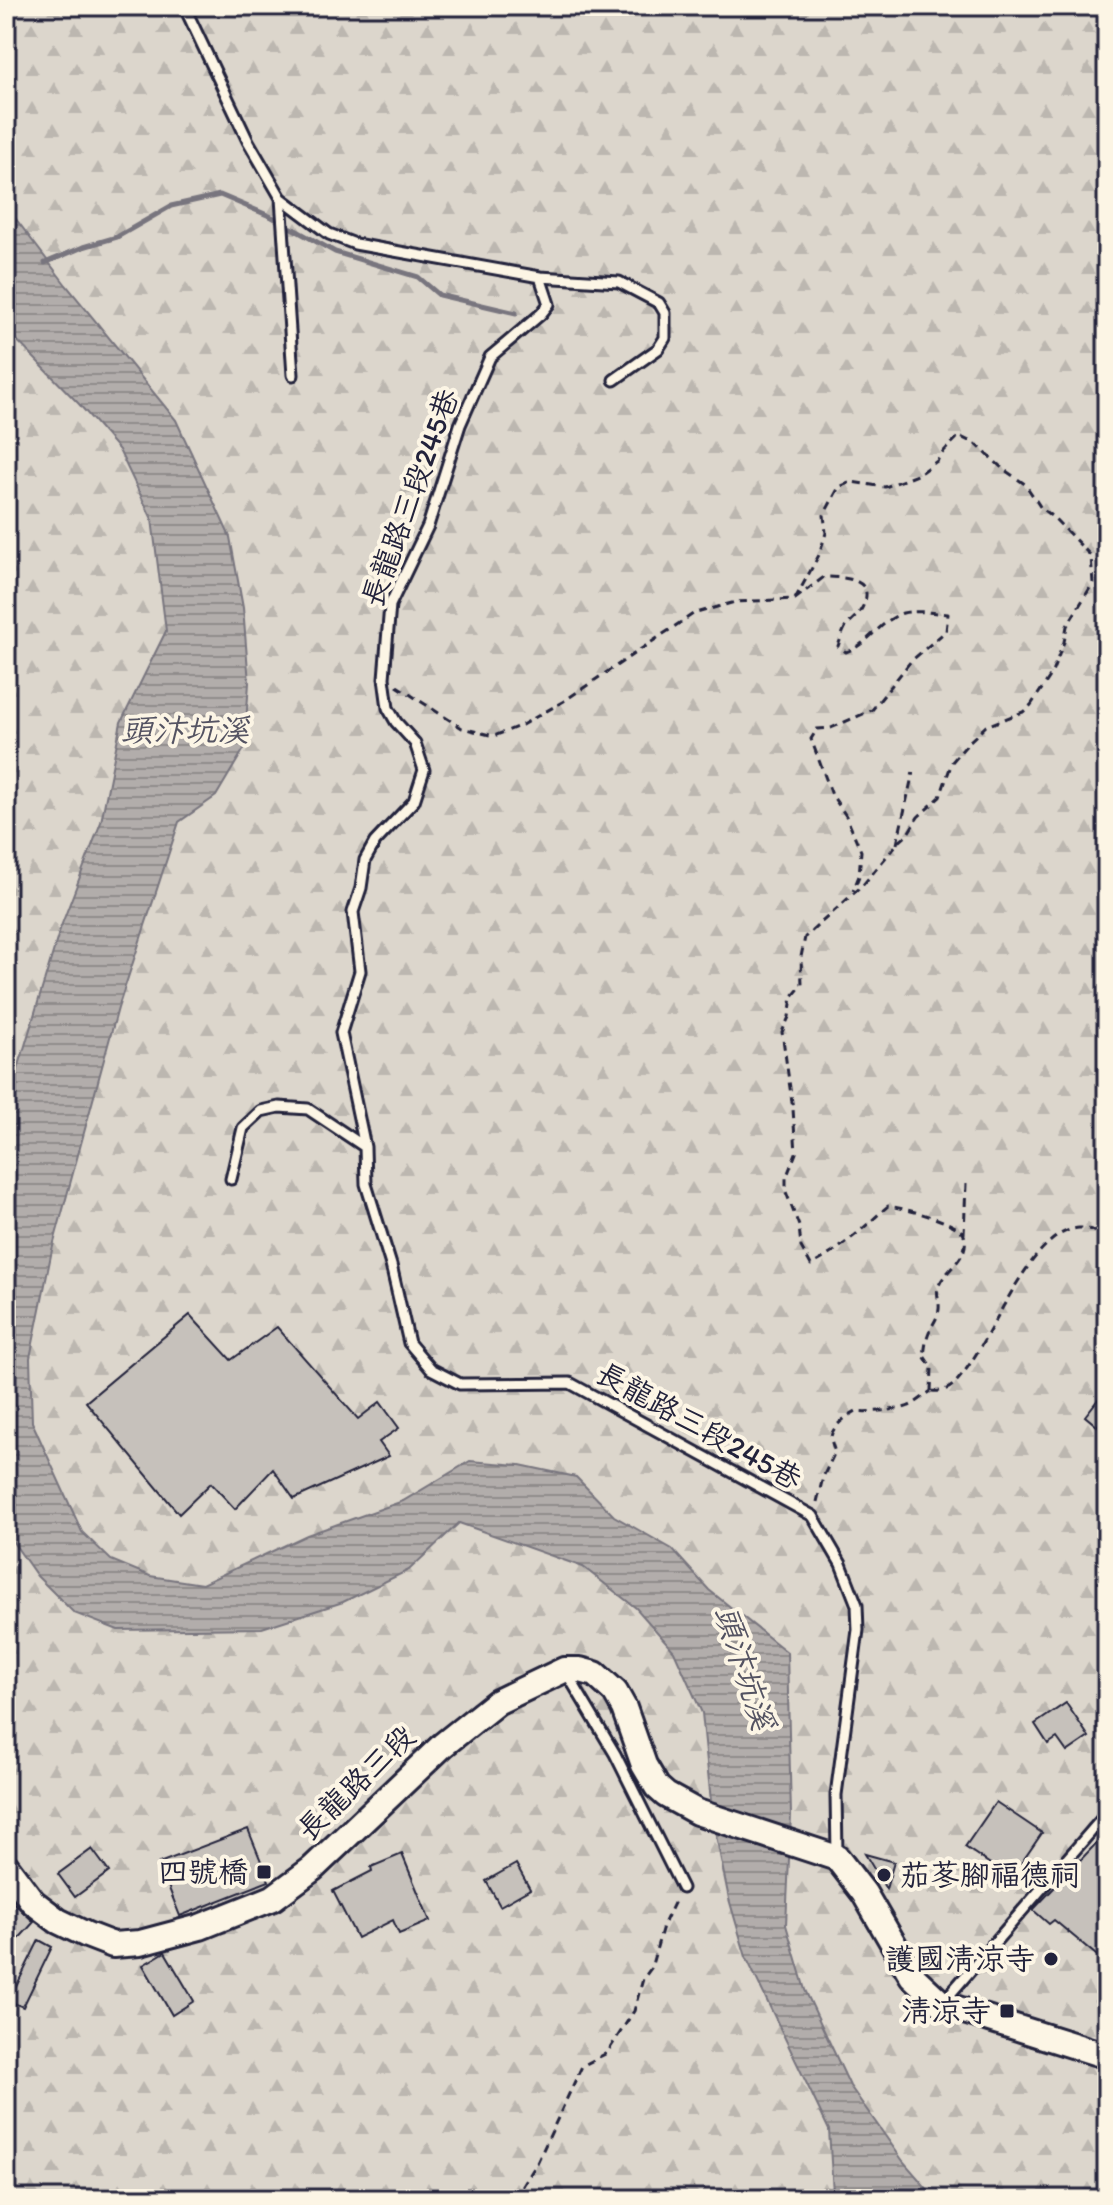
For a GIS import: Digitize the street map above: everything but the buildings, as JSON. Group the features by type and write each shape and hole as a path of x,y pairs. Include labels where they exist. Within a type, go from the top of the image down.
{"main road":[{"path":"564,1670 595,1674 615,1692 624,1708 644,1765 657,1787 678,1803 837,1858 864,1893 912,1976 942,2004 1107,2056"},
{"name":"長龍路三段","path":"6,1866 33,1902 58,1921 113,1945 140,1943 229,1917 273,1898 312,1869 443,1745 497,1702 564,1670"}],"lane":[{"path":"184,6 248,141 281,198 329,234 355,244 540,277 619,282 659,303 665,313 665,338 658,349 614,380"},
{"path":"281,198 293,375"},
{"name":"長龍路三段245巷","path":"540,277 549,304 490,357 460,425 428,526 390,605 384,678 388,708 415,743 424,770 414,801 375,842 365,860 353,912 360,971 341,1033 365,1147 366,1184 391,1265 409,1343 431,1369 460,1384 570,1383 813,1516 841,1564 857,1605 858,1630 836,1795 837,1858"},
{"path":"231,1179 243,1128 261,1111 279,1107 308,1109 365,1147"},
{"path":"564,1670 615,1754 682,1888"},
{"path":"942,2004 1107,1813"}],"path":[{"path":"795,599 819,555 826,533 824,515 839,487 851,482 885,487 917,475 937,461 959,436 977,445 1025,484 1041,508 1091,556 1093,583 1067,626 1051,675 1031,705 1023,712 986,726 969,742 952,762 940,797 918,817 907,835 862,886 805,937 801,957 802,985 792,997 789,1017 782,1032 796,1153 786,1178 786,1192 799,1226 801,1247 811,1265 823,1260 888,1206 947,1223 964,1234"},
{"path":"384,678 462,728 494,736 522,725 564,701 693,614 735,602 795,599 824,577 852,578 860,582 865,592 863,607 846,628 838,646 846,652 855,649 902,614 948,614 946,631 911,661 872,710 831,728 817,729 811,739 832,795 846,816 861,851 859,876 852,894"},
{"path":"897,844 913,772"},
{"path":"931,1391 932,1368 924,1356 928,1334 939,1309 939,1284 963,1254 966,1244 966,1184"},
{"path":"813,1516 823,1477 835,1452 831,1432 856,1411 866,1413 906,1408 931,1391 942,1391 954,1385 1027,1267 1054,1239 1080,1227 1093,1230 1107,1240"},
{"path":"515,2199 537,2163 582,2066 607,2053 634,2011 663,1926 682,1888"},
{"path":"1095,2002 1107,1994"}],"green space":[{"path":"6,6 1107,6 1107,2199 6,2199"}],"water":[{"name":"頭汴坑溪","path":"6,206 176,420 230,537 243,608 249,683 244,749 216,796 179,822 118,1008 52,1250 30,1358 32,1422 82,1532 111,1560 150,1576 202,1584 307,1535 403,1501 470,1461 520,1465 576,1477 614,1516 672,1549 709,1590 787,1652 791,1815 786,1925 805,1990 850,2086 903,2161 936,2199 840,2199 833,2193 829,2130 746,1957 729,1899 713,1821 702,1713 674,1651 636,1608 583,1567 459,1523 409,1570 343,1602 262,1628 118,1630 74,1613 37,1576 6,1532 6,1109 60,929 101,822 121,722 166,631 152,519 119,450 6,329"}],"waterway":[{"path":"45,263 117,237 171,206 220,195 272,217 335,252 418,277 439,295 516,313"}],"place":[{"name":"四號橋","path":"264,1872"},
{"name":"茄苳腳福德祠","path":"884,1875"},
{"name":"護國清涼寺","path":"1051,1959"},
{"name":"清涼寺","path":"1007,2011"}]}
